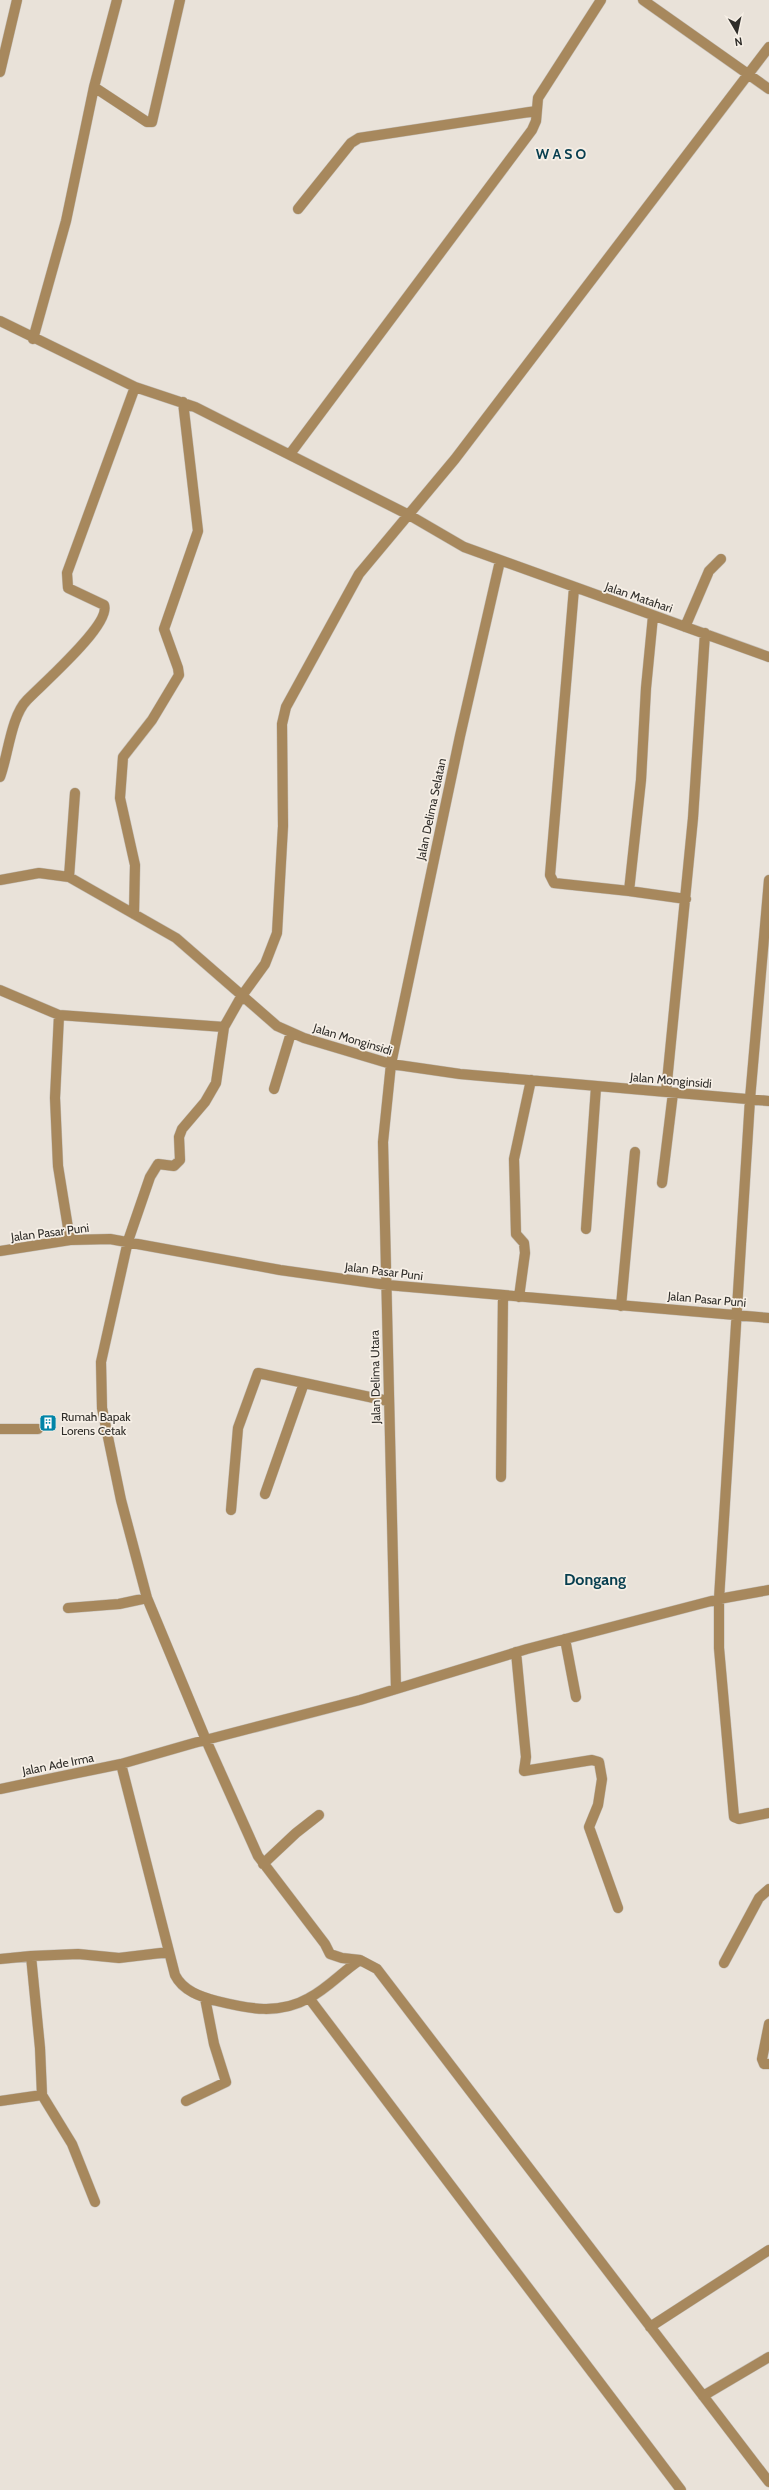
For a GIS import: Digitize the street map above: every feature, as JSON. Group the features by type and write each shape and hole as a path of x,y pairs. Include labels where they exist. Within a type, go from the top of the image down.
{"street":[{"path":"0,72 17,0"},
{"path":"34,339 66,220 94,87 117,0"},
{"path":"94,87 147,122 152,122 180,0"},
{"path":"290,454 532,130 536,121 538,98 601,0"},
{"path":"643,0 748,75 769,88"},
{"path":"769,47 460,453 360,574 286,707 282,724 284,826 277,933 265,964 241,997 224,1027 216,1083 205,1102 182,1129 179,1137 180,1160 178,1164 174,1166 161,1163 155,1166 128,1241 101,1362 100,1383 102,1408 121,1500 147,1598 206,1740 263,1864 325,1944 330,1954 342,1958 360,1960 383,1974 769,2482"},
{"path":"298,209 351,143 359,138 536,111"},
{"name":"Jalan Matahari","path":"0,321 34,339 135,387 183,402 290,454 464,547 574,588 705,633 769,657"},
{"path":"0,777 22,705 83,644 104,614 104,605 68,588 67,573 135,387"},
{"path":"134,914 136,887 135,865 120,798 123,757 152,720 178,675 178,668 164,630 198,531 183,402"},
{"path":"685,627 709,571 721,559"},
{"name":"Jalan Delima Selatan","path":"391,1064 458,744 500,561"},
{"path":"574,588 550,875 554,883 686,899"},
{"path":"629,891 641,780 646,688 653,616"},
{"path":"662,1183 686,899 705,633"},
{"path":"69,877 75,793"},
{"name":"Jalan Monginsidi","path":"0,880 38,874 69,877 176,938 212,968 241,997 268,1020 291,1033 391,1064 460,1074 769,1101"},
{"path":"769,880 750,1099 719,1599 719,1648 734,1817 739,1819 769,1813"},
{"path":"0,990 59,1015 224,1027"},
{"path":"59,1015 55,1098 58,1166 70,1240"},
{"path":"274,1089 291,1033"},
{"name":"Jalan Delima Utara","path":"391,1064 384,1142 388,1401 396,1689"},
{"path":"519,1297 525,1253 524,1243 516,1234 513,1177 517,1141 531,1080"},
{"path":"586,1229 596,1087"},
{"path":"621,1306 635,1152"},
{"name":"Jalan Pasar Puni","path":"0,1251 70,1240 128,1241 200,1257 386,1285 769,1318"},
{"path":"501,1477 503,1296"},
{"path":"231,1510 238,1428 257,1374 388,1401"},
{"path":"265,1494 304,1383"},
{"path":"0,1429 38,1429"},
{"name":"Jalan Ade Irma","path":"0,1789 121,1764 396,1689 516,1652 719,1599 769,1590"},
{"path":"68,1608 114,1605 147,1598"},
{"path":"565,1639 576,1697"},
{"path":"516,1652 526,1757 524,1771 592,1760 599,1762 602,1779 598,1805 589,1826 618,1908"},
{"path":"121,1764 169,1952 178,1981 190,1991 205,1998 251,2010 268,2010 286,2007 309,1998 360,1960"},
{"path":"263,1864 296,1833 319,1815"},
{"path":"724,1962 759,1898 769,1889"},
{"path":"0,1960 30,1956 78,1954 124,1958 169,1952"},
{"path":"30,1956 40,2048 42,2095 72,2144 95,2202"},
{"path":"186,2100 226,2082 214,2044 205,1998"},
{"path":"309,1998 681,2490"},
{"path":"769,2024 762,2059 764,2064 769,2064"},
{"path":"0,2101 42,2095"},
{"path":"650,2327 769,2250"},
{"path":"703,2396 769,2357"}],"place":[{"name":"Rumah Bapak Lorens Cetak","path":"48,1423"}],"district":[{"name":"W A S O","path":"561,154"},
{"name":"Dongang","path":"595,1579"}]}
